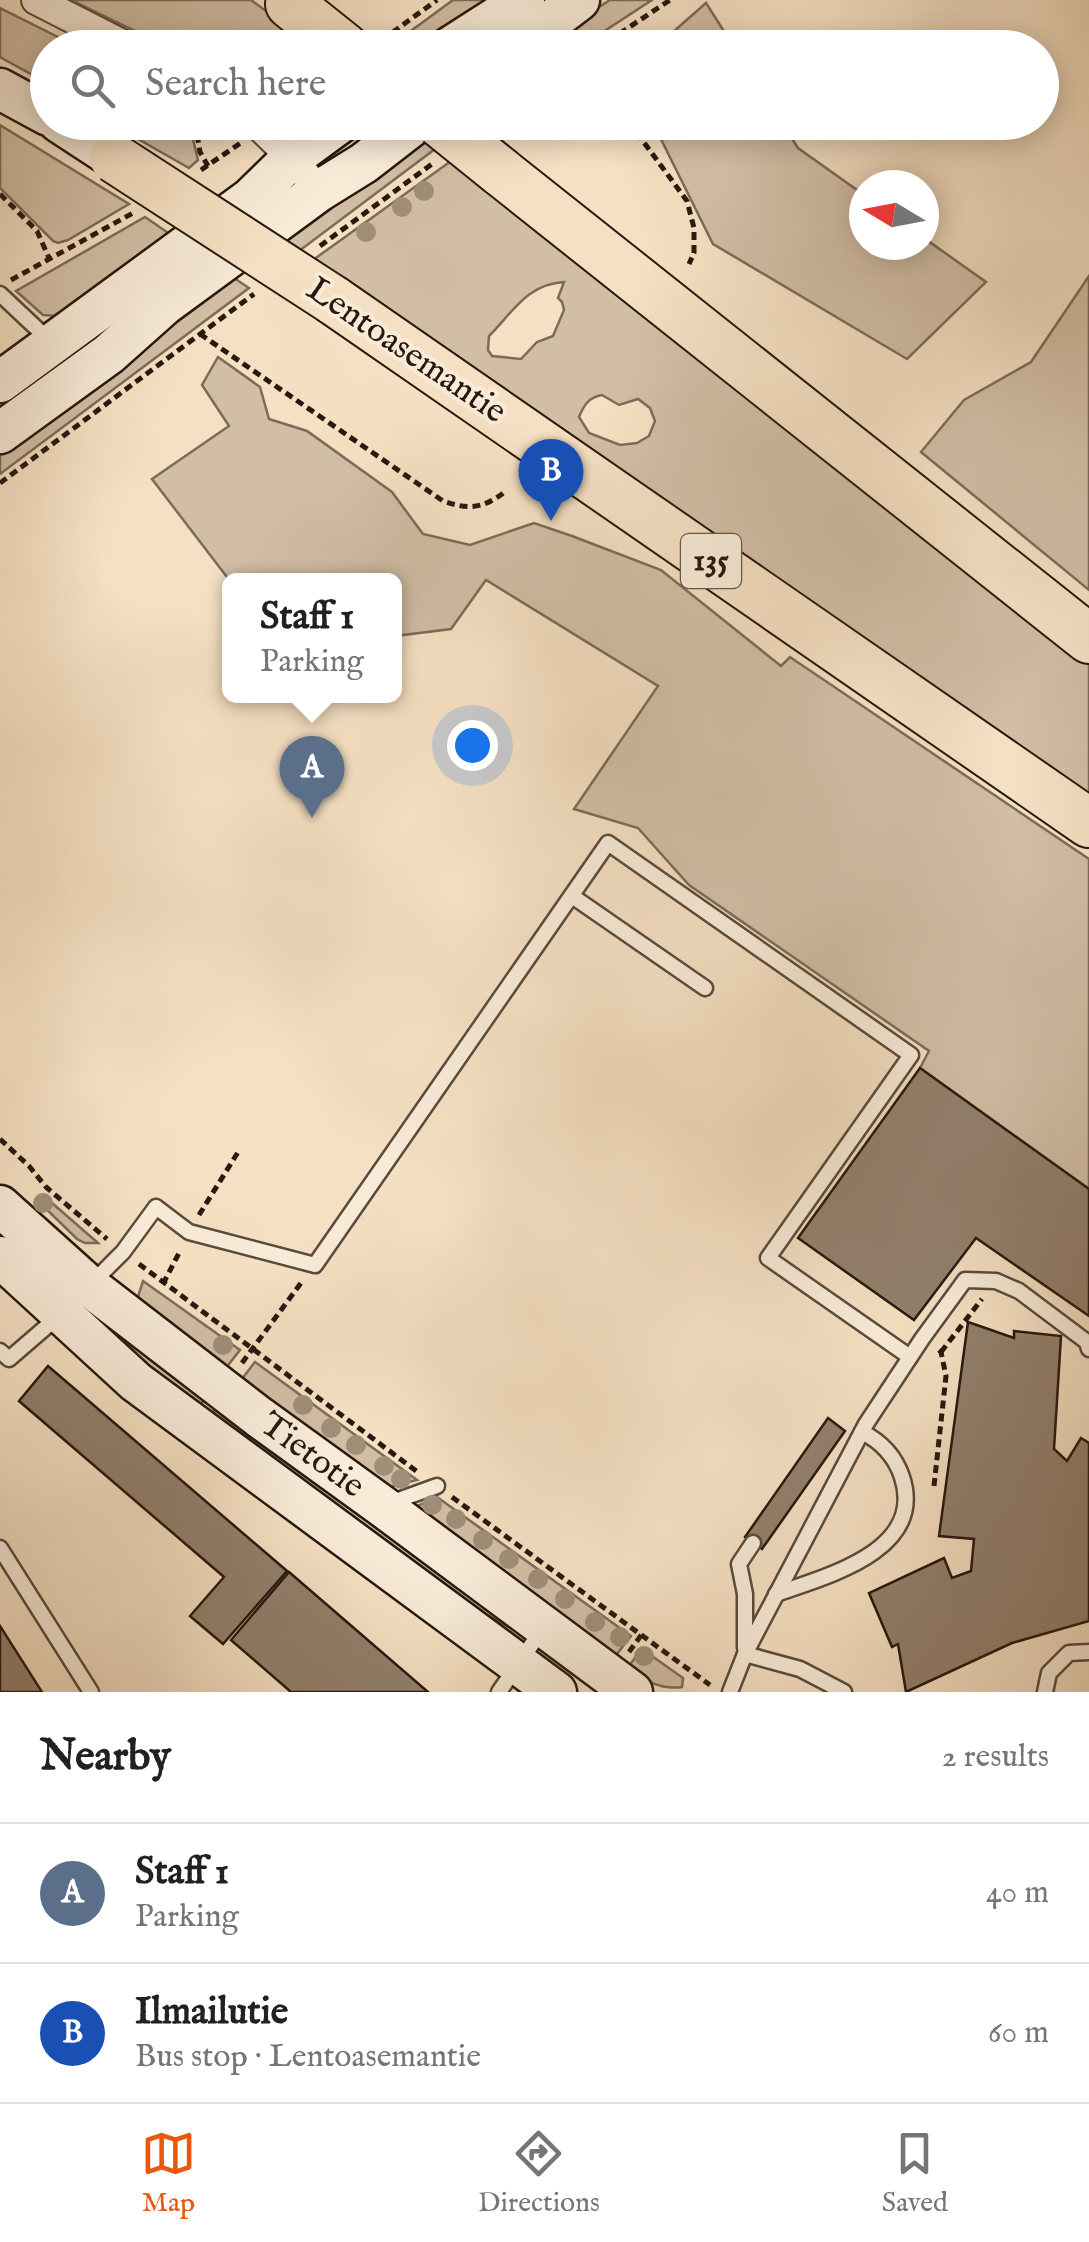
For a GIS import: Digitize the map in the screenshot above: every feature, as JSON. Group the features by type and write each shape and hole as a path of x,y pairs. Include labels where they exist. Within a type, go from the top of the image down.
{"highway":[{"path":"288,2 323,30"},
{"path":"440,140 501,172 1089,639"},
{"name":"Lentoasemantie","path":"114,158 333,300 1089,823"}],"main road":[{"path":"477,30 524,0"},
{"path":"540,30 579,0"},
{"path":"0,89 30,105"},
{"name":"135","path":"86,140 114,158"},
{"path":"0,382 250,200 292,158 316,140"},
{"path":"0,433 109,354 164,305 394,140"},
{"name":"Tietotie","path":"0,1206 136,1382 508,1678 556,1692"},
{"name":"Tietotie","path":"0,1258 223,1390 632,1692"}],"street":[{"path":"36,0 95,30"},
{"path":"274,140 319,191"}],"lane":[{"path":"0,294 52,343"},
{"path":"0,1351 10,1358 76,1300 124,1252 156,1208 189,1232 315,1265 608,843 911,1055 768,1258 910,1357"},
{"path":"572,896 705,988"},
{"path":"730,1692 745,1654 862,1432 965,1280 996,1280 1019,1291 1086,1342 1089,1349"},
{"path":"776,1594 838,1572 875,1553 890,1538 902,1515 906,1491 896,1461 876,1439 862,1432"},
{"path":"382,1506 437,1486"},
{"path":"745,1654 746,1594 739,1564 754,1543"},
{"path":"0,1548 92,1692"},
{"path":"508,1678 544,1626"},
{"path":"1046,1692 1049,1672 1069,1654 1089,1652"},
{"path":"745,1654 800,1669 844,1692"}],"path":[{"path":"396,30 437,0"},
{"path":"625,30 670,0"},
{"path":"198,140 208,166"},
{"path":"313,251 440,140"},
{"path":"642,140 687,201 694,228 694,253 689,264"},
{"path":"0,194 38,231 49,258"},
{"path":"0,483 264,287"},
{"path":"200,334 443,502 476,508 506,491"},
{"path":"0,1139 46,1187 124,1252 720,1692"},
{"path":"223,1390 315,1265"},
{"path":"942,1352 996,1280"}],"shaded area":[{"path":"71,0 251,0 292,30 133,30"},
{"path":"453,0 498,0 451,30 412,30"},
{"path":"610,0 652,0 606,30 568,30"},
{"path":"706,3 723,30 675,30"},
{"path":"0,8 44,30 30,30 30,74 0,57"},
{"path":"0,125 129,204 68,240 53,241 0,188"},
{"path":"140,140 193,140 198,160 189,168"},
{"path":"417,140 435,149 299,251 282,240"},
{"path":"661,140 793,140 798,148 849,184 849,260 939,260 939,249 986,282 907,359 713,244"},
{"path":"451,161 1089,657 1089,798 606,459 313,260","holes":["564,282 558,298 564,310 553,336 537,342 521,359 492,356 488,350 489,336 514,309 540,288","602,395 619,405 638,399 650,408 655,421 649,436 637,443 620,445 589,433 579,417 587,402"]},
{"path":"145,217 177,239 71,317 43,315 16,291"},
{"path":"1089,276 1089,590 921,452 964,400 1031,362"},
{"path":"234,278 249,288 0,474 0,452"},
{"path":"218,357 260,387 269,419 307,431 392,492 423,534 470,545 534,523 661,570 781,666 790,657 1089,859 1089,1189 920,1068 929,1051 689,885 638,828 574,809 658,686 486,580 451,629 402,635 402,573 224,573 152,479 229,426 202,385"},
{"path":"44,1196 98,1243 77,1239 39,1202"},
{"path":"143,1281 240,1350 222,1373 143,1308 138,1297"},
{"path":"122,1335 208,1395 195,1412 125,1345"},
{"path":"255,1362 417,1480 386,1488 238,1384"},
{"path":"220,1403 507,1612 507,1626 437,1587 206,1421"},
{"path":"437,1497 631,1636 613,1659 411,1509"},
{"path":"642,1649 683,1678 682,1687 653,1683 628,1667"}],"building":[{"path":"920,1068 1089,1189 1089,1316 976,1238 914,1320 798,1238"},
{"path":"968,1322 1014,1338 1014,1331 1061,1336 1054,1449 1067,1461 1081,1438 1089,1443 1089,1621 1012,1643 906,1692 898,1644 892,1647 869,1593 944,1558 952,1578 971,1571 974,1539 939,1536"},
{"path":"48,1366 287,1571 223,1644 190,1616 224,1577 19,1401"},
{"path":"828,1418 845,1431 762,1549 745,1537"},
{"path":"289,1572 428,1692 291,1692 231,1640"},
{"path":"0,1626 42,1692 0,1692"}],"place":[{"name":"Ilmailutie","path":"551,521"},
{"name":"Staff 1","path":"312,818"}]}
